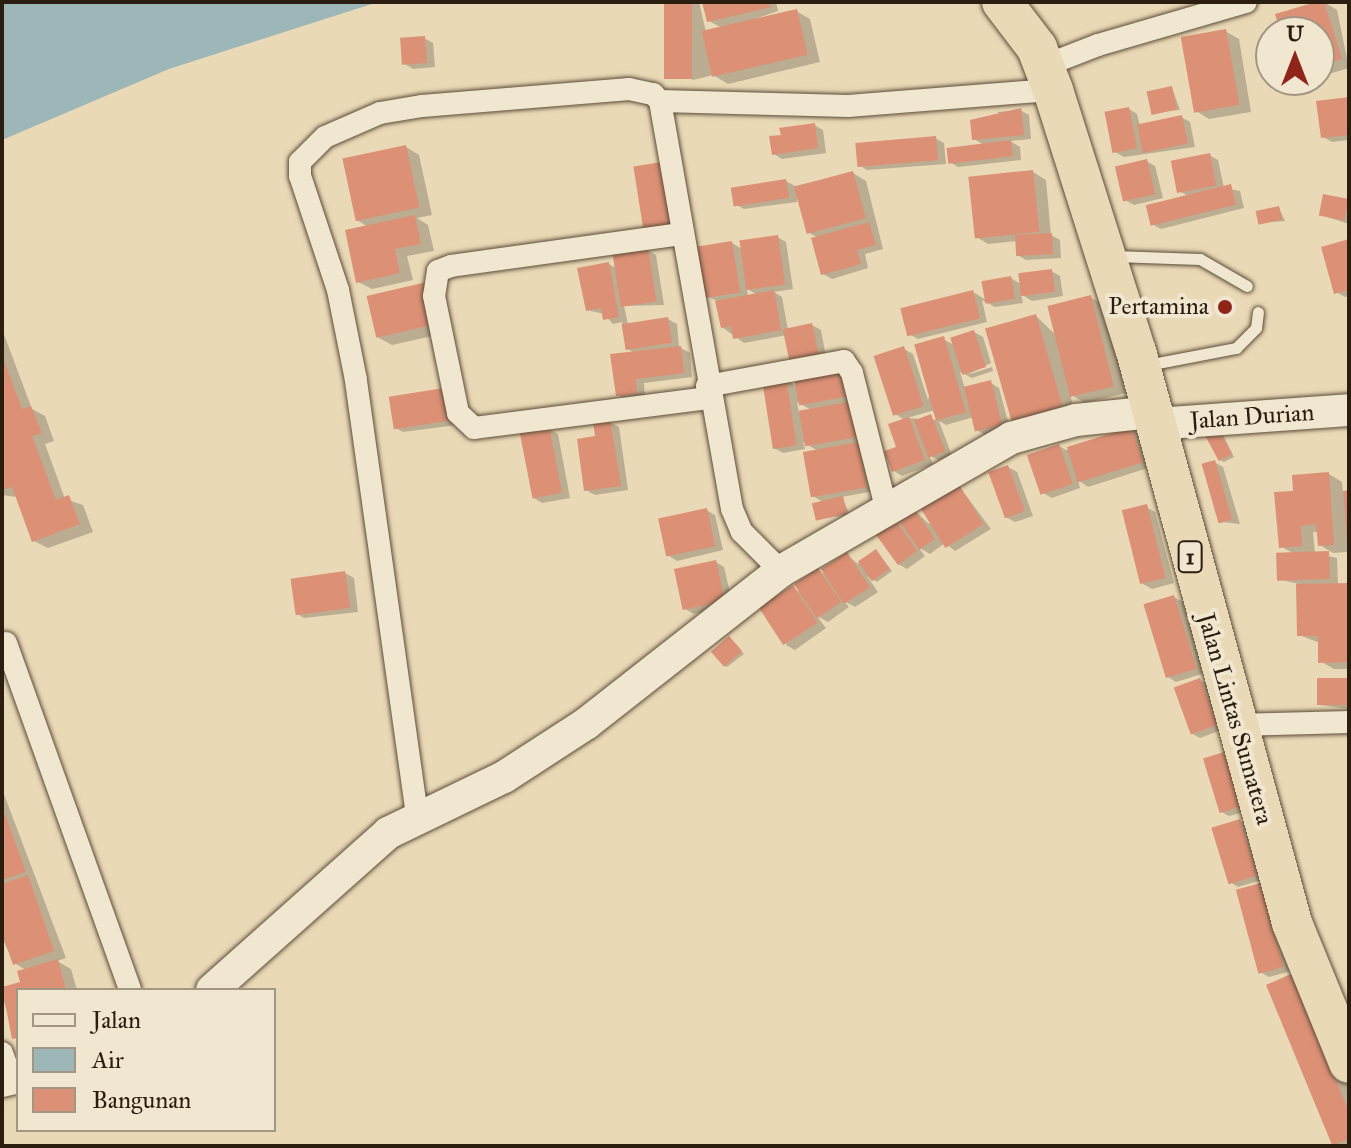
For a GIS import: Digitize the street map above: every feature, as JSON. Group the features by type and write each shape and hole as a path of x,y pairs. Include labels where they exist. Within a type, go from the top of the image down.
{"highway":[{"name":"Jalan Lintas Sumatera","path":"1002,2 1045,68"},
{"name":"Jalan Lintas Sumatera","path":"1037,2 1045,68 1140,366 1292,923 1349,1063"}],"street":[{"path":"417,815 356,380 338,290 300,176 300,162 325,137 380,113 629,89 644,90 660,101 848,106 1045,68 1246,2"},
{"path":"660,101 708,392 735,522 781,571"},
{"path":"681,234 451,266 438,271 434,296 458,413 474,428 708,392 844,361 852,373 886,507"},
{"name":"Jalan Durian","path":"214,988 388,833 417,815 504,777 587,723 781,571 886,507 1011,438 1076,420 1349,410"},
{"path":"6,643 129,988"},
{"path":"1236,725 1349,722"}],"lane":[{"path":"1106,256 1200,259 1247,286"},
{"path":"1140,366 1236,348 1256,328 1258,312"}],"water":[{"path":"2,2 378,2 169,69 2,140"}],"building":[{"path":"664,2 692,2 692,79 664,79"},
{"path":"702,2 769,2 771,7 707,22"},
{"path":"1324,2 1328,16 1276,16"},
{"path":"797,9 808,55 712,77 702,31"},
{"path":"1226,29 1239,105 1194,113 1181,37"},
{"path":"425,36 427,63 402,65 400,38"},
{"path":"1335,37 1342,59 1335,61"},
{"path":"1172,86 1177,109 1152,115 1147,91"},
{"path":"1349,97 1349,135 1321,138 1316,101"},
{"path":"1129,107 1137,148 1112,153 1104,112"},
{"path":"1021,108 1024,135 972,140 970,120"},
{"path":"1182,115 1188,143 1143,153 1137,125"},
{"path":"815,123 818,148 772,155 769,136 781,135 779,128"},
{"path":"936,136 938,160 857,167 855,143"},
{"path":"1011,140 1013,156 948,164 946,148"},
{"path":"406,145 419,208 356,221 342,159"},
{"path":"1210,153 1216,185 1177,193 1171,161"},
{"path":"1147,159 1155,194 1123,202 1115,166"},
{"path":"662,162 672,228 644,233 633,167"},
{"path":"1033,170 1039,232 975,238 968,177"},
{"path":"853,171 866,218 807,234 794,187"},
{"path":"786,179 789,198 734,207 731,188"},
{"path":"1231,184 1236,204 1151,226 1146,205"},
{"path":"1323,194 1349,199 1344,221 1319,216"},
{"path":"1279,206 1282,220 1258,225 1256,211"},
{"path":"415,215 421,244 395,249 400,273 356,283 345,230"},
{"path":"869,222 876,245 857,250 861,264 821,275 811,238"},
{"path":"1052,233 1053,254 1016,256 1015,235"},
{"path":"778,235 785,285 746,290 739,240"},
{"path":"1349,239 1349,290 1334,294 1321,247"},
{"path":"732,241 740,292 705,298 696,247"},
{"path":"648,248 656,301 621,307 612,254"},
{"path":"609,262 619,317 603,320 601,308 586,311 577,268"},
{"path":"1052,269 1055,292 1021,296 1018,273"},
{"path":"1011,276 1015,299 985,304 981,281"},
{"path":"427,282 437,324 376,338 367,296"},
{"path":"774,290 781,330 733,339 731,326 721,328 715,301"},
{"path":"973,290 980,318 907,336 900,308"},
{"path":"1091,295 1114,386 1070,397 1047,306"},
{"path":"1036,314 1064,410 1013,425 985,329"},
{"path":"668,317 672,343 626,350 622,324"},
{"path":"812,323 820,360 791,366 783,329"},
{"path":"974,330 986,367 962,375 950,338"},
{"path":"944,336 966,412 936,420 914,345"},
{"path":"681,346 684,373 636,379 637,394 616,396 610,354"},
{"path":"904,346 923,406 893,416 874,356"},
{"path":"2,356 22,409 31,406 42,433 32,436 56,500 69,495 80,524 32,542 12,487 2,490"},
{"path":"845,363 851,395 799,406 793,373"},
{"path":"786,378 797,445 773,449 762,382"},
{"path":"991,380 1002,425 975,431 964,387"},
{"path":"444,388 449,421 394,429 389,397"},
{"path":"854,401 860,436 805,446 799,411"},
{"path":"931,414 945,451 929,458 914,420"},
{"path":"909,417 925,460 892,472 884,451 896,447 888,424"},
{"path":"610,420 621,486 584,491 577,439 595,436 593,422"},
{"path":"1216,424 1232,454 1219,461 1203,431"},
{"path":"549,426 562,493 533,498 520,432"},
{"path":"1132,427 1143,462 1078,482 1067,447"},
{"path":"859,442 867,487 811,497 803,452"},
{"path":"1059,444 1073,484 1041,495 1027,455"},
{"path":"1215,460 1232,520 1219,523 1202,464"},
{"path":"1008,465 1025,511 1005,518 988,472"},
{"path":"1329,472 1334,545 1318,546 1316,524 1301,526 1302,546 1279,548 1274,492 1293,491 1292,475"},
{"path":"956,480 984,524 945,548 918,504"},
{"path":"1349,490 1349,541 1347,541 1343,491"},
{"path":"843,496 847,514 816,521 812,503"},
{"path":"1147,504 1165,578 1140,584 1122,510"},
{"path":"912,506 935,539 919,550 896,517"},
{"path":"707,508 715,546 666,557 658,518"},
{"path":"892,516 917,551 898,565 873,530"},
{"path":"876,549 890,569 872,581 858,562"},
{"path":"1329,551 1330,579 1277,581 1276,553"},
{"path":"847,552 870,587 844,604 821,569"},
{"path":"716,560 725,601 683,610 674,569"},
{"path":"818,568 841,602 817,618 794,584"},
{"path":"345,571 350,608 296,615 291,579"},
{"path":"1349,583 1349,662 1318,663 1318,636 1297,636 1296,584"},
{"path":"793,585 818,623 783,645 759,607"},
{"path":"1174,595 1197,669 1166,678 1143,604"},
{"path":"729,636 742,651 724,667 711,652"},
{"path":"1200,678 1217,725 1191,735 1174,688"},
{"path":"1317,678 1349,678 1349,705 1317,705"},
{"path":"1224,752 1241,807 1220,813 1203,758"},
{"path":"2,807 26,872 2,880"},
{"path":"1240,819 1257,875 1229,884 1211,828"},
{"path":"28,875 54,951 13,965 2,933 2,884"},
{"path":"1261,883 1284,967 1258,974 1236,890"},
{"path":"58,959 65,988 16,988 16,1038 12,1039 2,987 20,982 17,971"},
{"path":"1291,974 1349,1112 1349,1139 1332,1145 1266,985"}],"place":[{"name":"Pertamina","path":"1225,307"}]}
